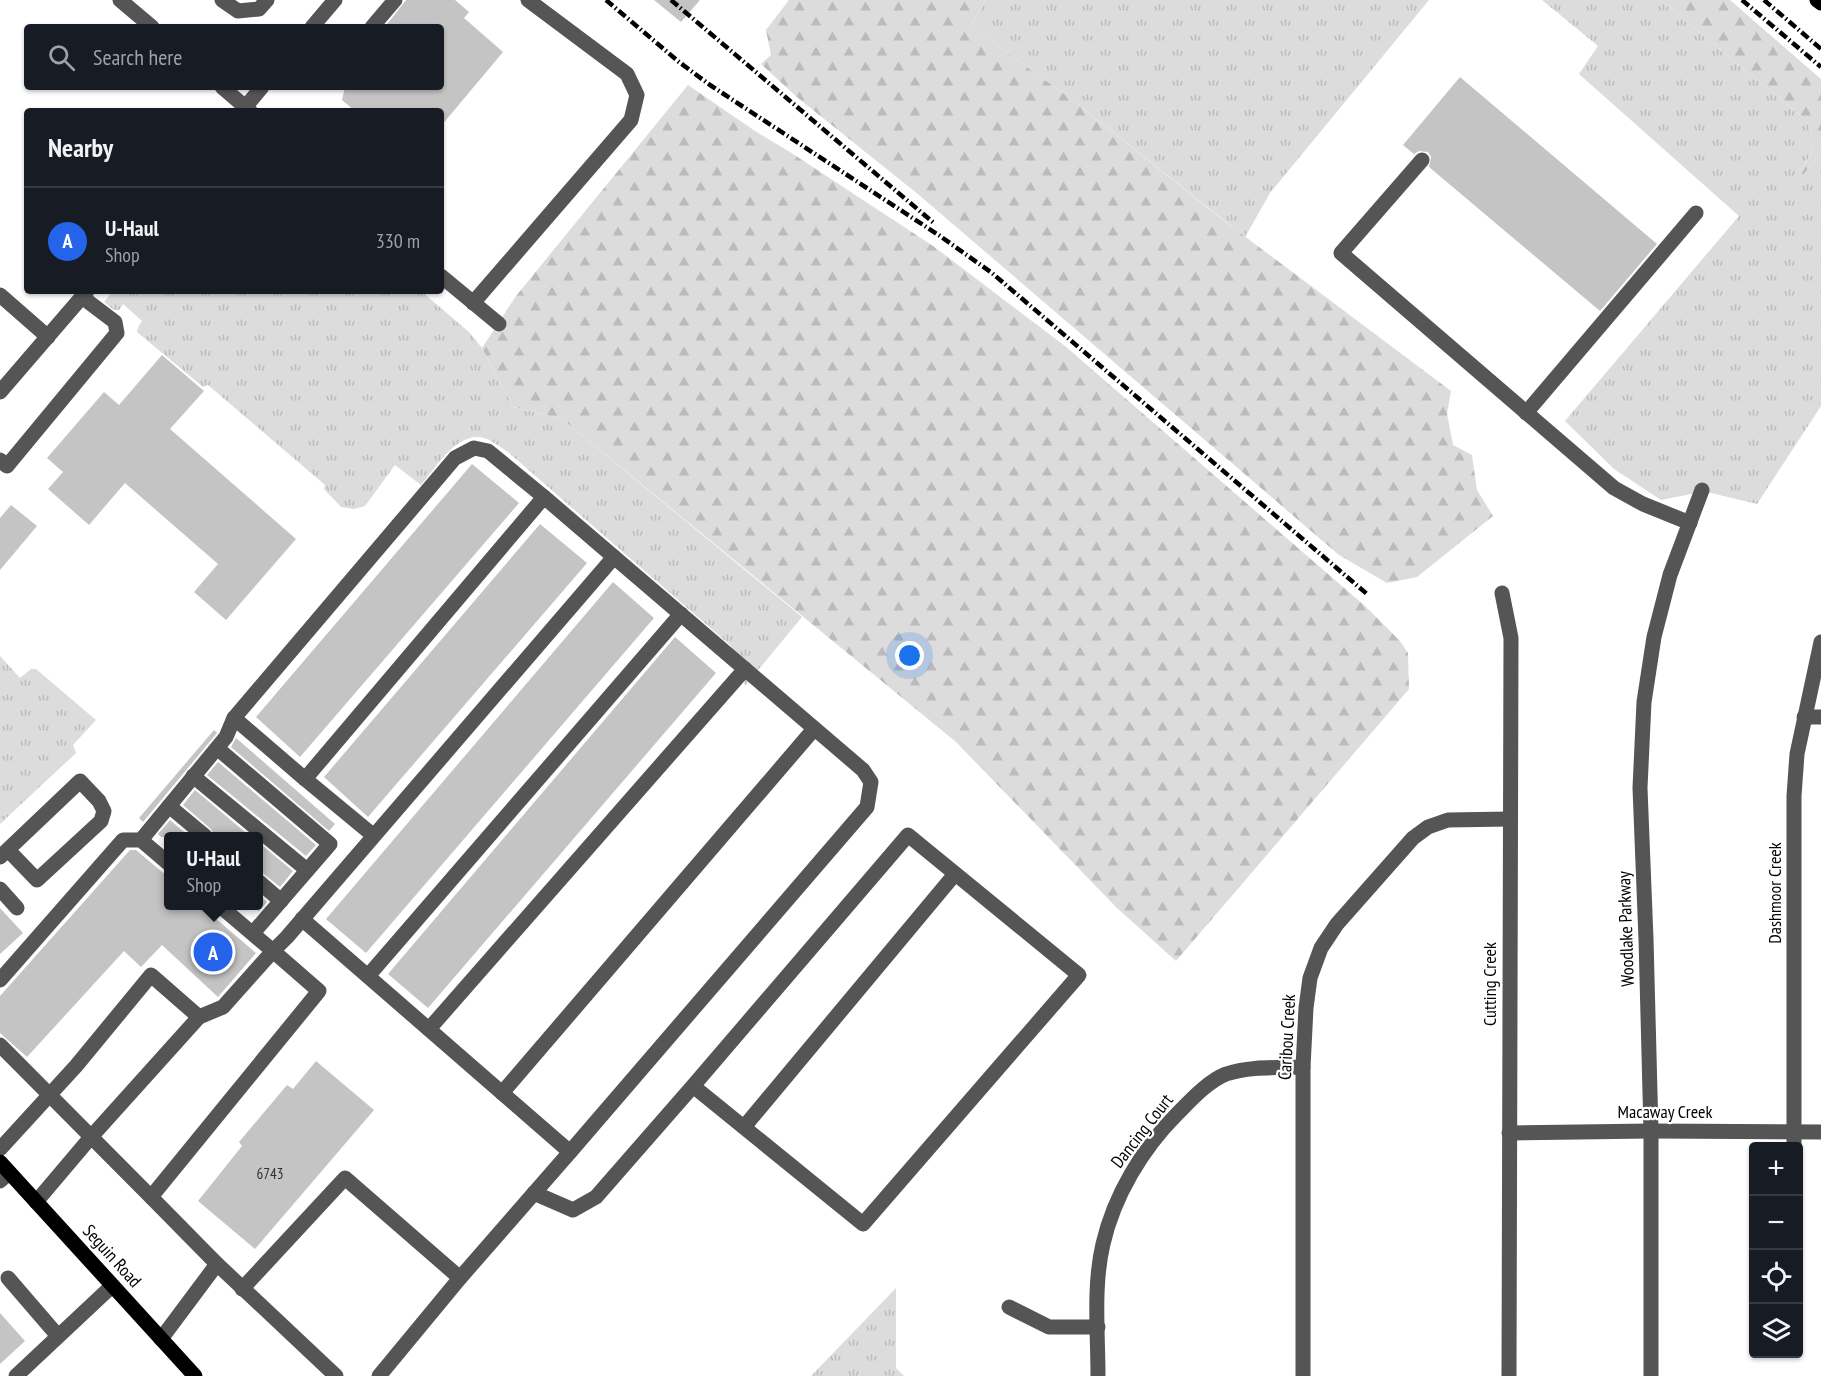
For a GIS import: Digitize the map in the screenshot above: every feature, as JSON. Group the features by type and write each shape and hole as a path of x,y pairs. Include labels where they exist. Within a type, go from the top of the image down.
{"main road":[{"path":"1817,0 1821,3"},
{"name":"Seguin Road","path":"3,1172 36,1202 195,1376"}],"street":[{"path":"120,0 148,24"},
{"path":"222,0 238,11 259,9 267,0"},
{"path":"315,24 335,0"},
{"path":"375,24 395,0"},
{"path":"473,303 631,120 637,95 627,74 528,0"},
{"path":"225,90 244,108"},
{"path":"247,108 260,90"},
{"path":"1422,160 1341,253 1614,488 1643,504 1690,523"},
{"path":"1526,413 1696,213"},
{"path":"444,279 499,324"},
{"path":"0,392 85,294 115,322 117,333 2,466"},
{"path":"0,295 48,337"},
{"path":"141,840 226,737 234,718 454,458 474,448 488,451 544,497 863,770 871,782 867,807 460,1278 379,1376"},
{"name":"Woodlake Parkway","path":"1651,1376 1651,1131 1640,788 1644,702 1654,637 1671,575 1702,490"},
{"path":"305,779 544,497"},
{"path":"36,1202 199,1017 223,1007 302,919 614,557"},
{"name":"Cutting Creek","path":"1502,593 1511,638 1509,1376"},
{"path":"368,976 681,614"},
{"name":"Dashmoor Creek","path":"1794,1139 1794,796 1797,754 1821,642"},
{"path":"429,1029 745,669"},
{"path":"1804,717 1821,717"},
{"path":"234,718 374,837"},
{"path":"502,1093 814,729"},
{"path":"217,748 330,844 253,933"},
{"path":"193,776 261,832"},
{"path":"80,781 99,801 104,811 101,821 37,880 4,854 80,781"},
{"path":"169,806 199,832"},
{"name":"Caribou Creek","path":"1303,1376 1303,1067 1310,978 1321,948 1337,924 1413,838 1428,827 1448,820 1510,819"},
{"path":"263,834 307,870"},
{"path":"534,1193 573,1210 596,1197 908,835 1079,975 863,1224 693,1086"},
{"path":"0,980 123,840 141,840 164,859"},
{"path":"744,1127 956,874"},
{"path":"263,885 281,901"},
{"path":"0,888 17,908"},
{"path":"151,1197 319,991 225,910"},
{"path":"302,919 570,1152"},
{"path":"0,1149 76,1066 151,975 199,1017"},
{"path":"0,1045 242,1289 336,1376"},
{"name":"Dancing Court","path":"1098,1376 1098,1284 1102,1245 1113,1208 1132,1171 1170,1121 1199,1092 1224,1075 1254,1068 1303,1067"},
{"name":"Macaway Creek","path":"1509,1133 1651,1131 1794,1139 1821,1132"},
{"path":"242,1289 345,1178 460,1278"},
{"path":"161,1339 217,1264"},
{"path":"8,1278 58,1336"},
{"path":"16,1376 112,1286"},
{"path":"1009,1307 1049,1327 1098,1327"}],"green space":[{"path":"789,0 986,0 970,26 1074,101 1223,220 1451,391 1447,414 1453,445 1472,455 1477,490 1493,516 1417,577 1387,583 1339,555 919,195 798,98 761,64 771,55 766,30"},
{"path":"986,0 1429,0 1270,193 1245,237 1074,101 970,26"},
{"path":"1542,0 1660,0 1805,119 1810,128 1813,148 1798,174 1804,174 1821,151 1821,406 1757,504 1711,493 1661,500 1614,469 1565,421 1739,216 1579,74 1598,46"},
{"path":"1660,0 1730,0 1821,79 1821,151 1804,174 1797,174 1813,148 1812,136 1805,119"},
{"path":"688,85 933,246 1065,346 1365,606 1399,640 1408,653 1409,689 1176,961 1117,908 956,742 562,419 513,407 482,348 516,296"},
{"path":"111,294 424,294 470,333 482,348 513,407 562,419 802,617 745,686 740,658 730,645 509,453 495,443 479,437 470,438 453,447 421,485 395,465 365,506 354,509 341,507 324,489 325,485 208,385 203,387 137,332 142,321 123,304 119,310 114,310 104,302"},
{"path":"0,656 20,678 31,669 36,669 96,720 73,745 76,753 0,824"},
{"path":"896,1288 896,1368 904,1376 811,1376"}],"building":[{"path":"406,0 455,0 469,12 464,18 503,52 444,122 444,108 351,108 342,100 344,90 444,90 444,24 387,24"},
{"path":"654,0 700,0 681,22"},
{"path":"1460,77 1657,244 1600,311 1429,167 1431,157 1428,152 1419,151 1414,154 1403,145"},
{"path":"162,355 204,391 170,429 296,539 226,620 194,592 218,564 125,483 89,525 48,489 63,472 47,458 104,392 119,405"},
{"path":"472,464 519,503 300,757 256,717"},
{"path":"11,505 37,526 0,570 0,518"},
{"path":"540,524 587,563 368,817 324,777"},
{"path":"613,582 654,618 366,953 326,919"},
{"path":"675,637 716,673 428,1008 388,974"},
{"path":"214,730 217,733 143,822 139,818"},
{"path":"236,738 335,824 329,831 231,747"},
{"path":"218,762 316,845 306,856 207,775"},
{"path":"195,790 245,832 212,832 183,805"},
{"path":"170,820 184,832 164,832 164,837 158,834"},
{"path":"263,846 293,871 280,887 264,874"},
{"path":"130,850 136,850 164,874 164,910 206,910 256,953 218,997 162,945 141,967 124,951 27,1057 0,1033 0,996"},
{"path":"0,908 23,933 0,954"},
{"path":"316,1061 374,1110 255,1249 198,1201 242,1146 239,1142 287,1085 293,1089"},
{"path":"0,1313 25,1341 0,1364"}],"railway":[{"path":"606,0 679,62 710,85 940,236 992,273 1367,594"},
{"path":"671,0 935,224"},
{"path":"1742,0 1821,67"},
{"path":"1764,0 1821,49"}],"place":[{"name":"U-Haul","path":"213,952"}]}
